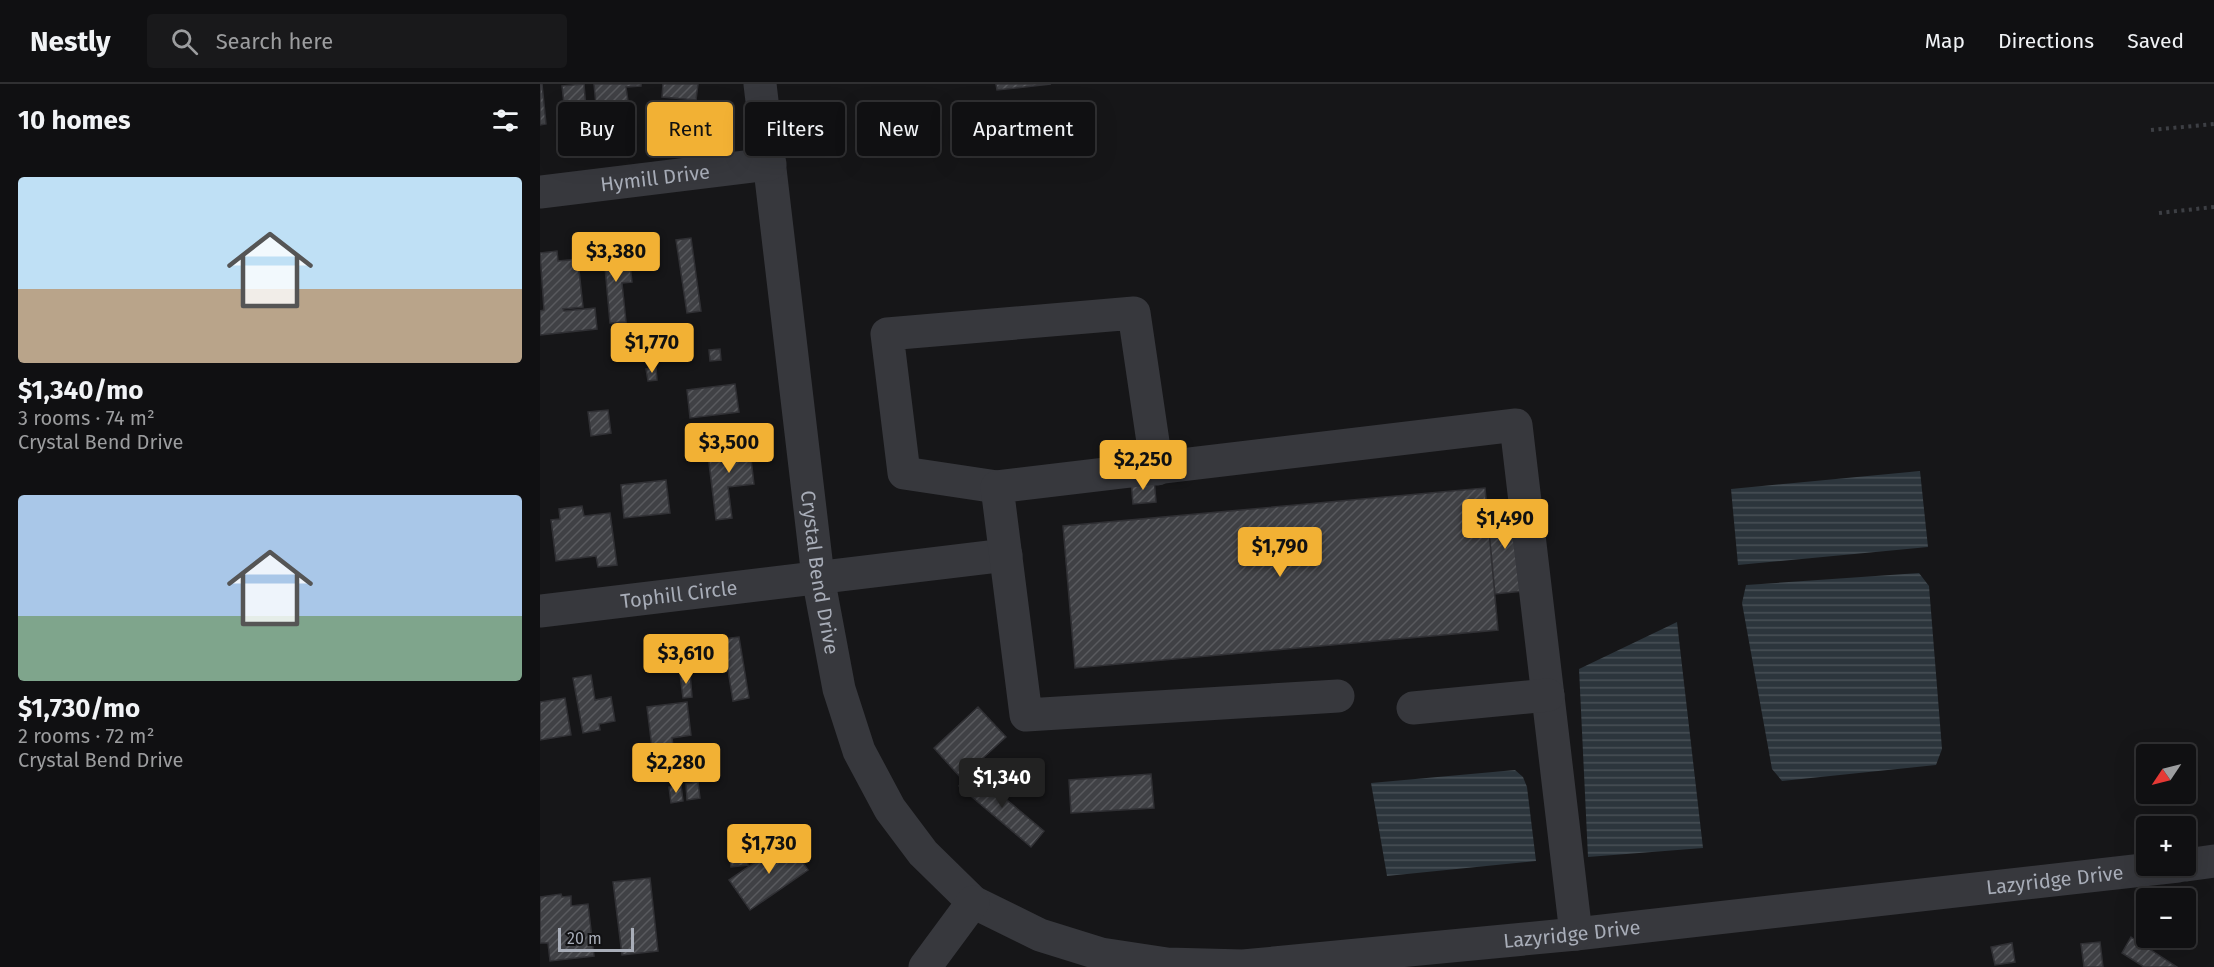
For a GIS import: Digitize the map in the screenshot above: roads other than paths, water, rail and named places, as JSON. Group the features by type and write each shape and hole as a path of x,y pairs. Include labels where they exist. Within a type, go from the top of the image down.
{"street":[{"name":"Crystal Bend Drive","path":"760,84 818,577 839,689 859,751 896,818 923,853 973,902"},
{"name":"Hymill Drive","path":"540,192 770,165"},
{"path":"1157,469 1134,313 887,334 904,473 997,487 1157,469 1516,424 1576,934"},
{"path":"997,487 1026,715 1338,696"},
{"name":"Tophill Circle","path":"540,611 1006,555"},
{"path":"1413,708 1548,695"},
{"path":"2196,864 2214,861"},
{"name":"Lazyridge Drive","path":"973,902 1040,935 1101,954 1167,964 1243,966 1576,934 2136,871"},
{"path":"925,967 973,902"}]}
